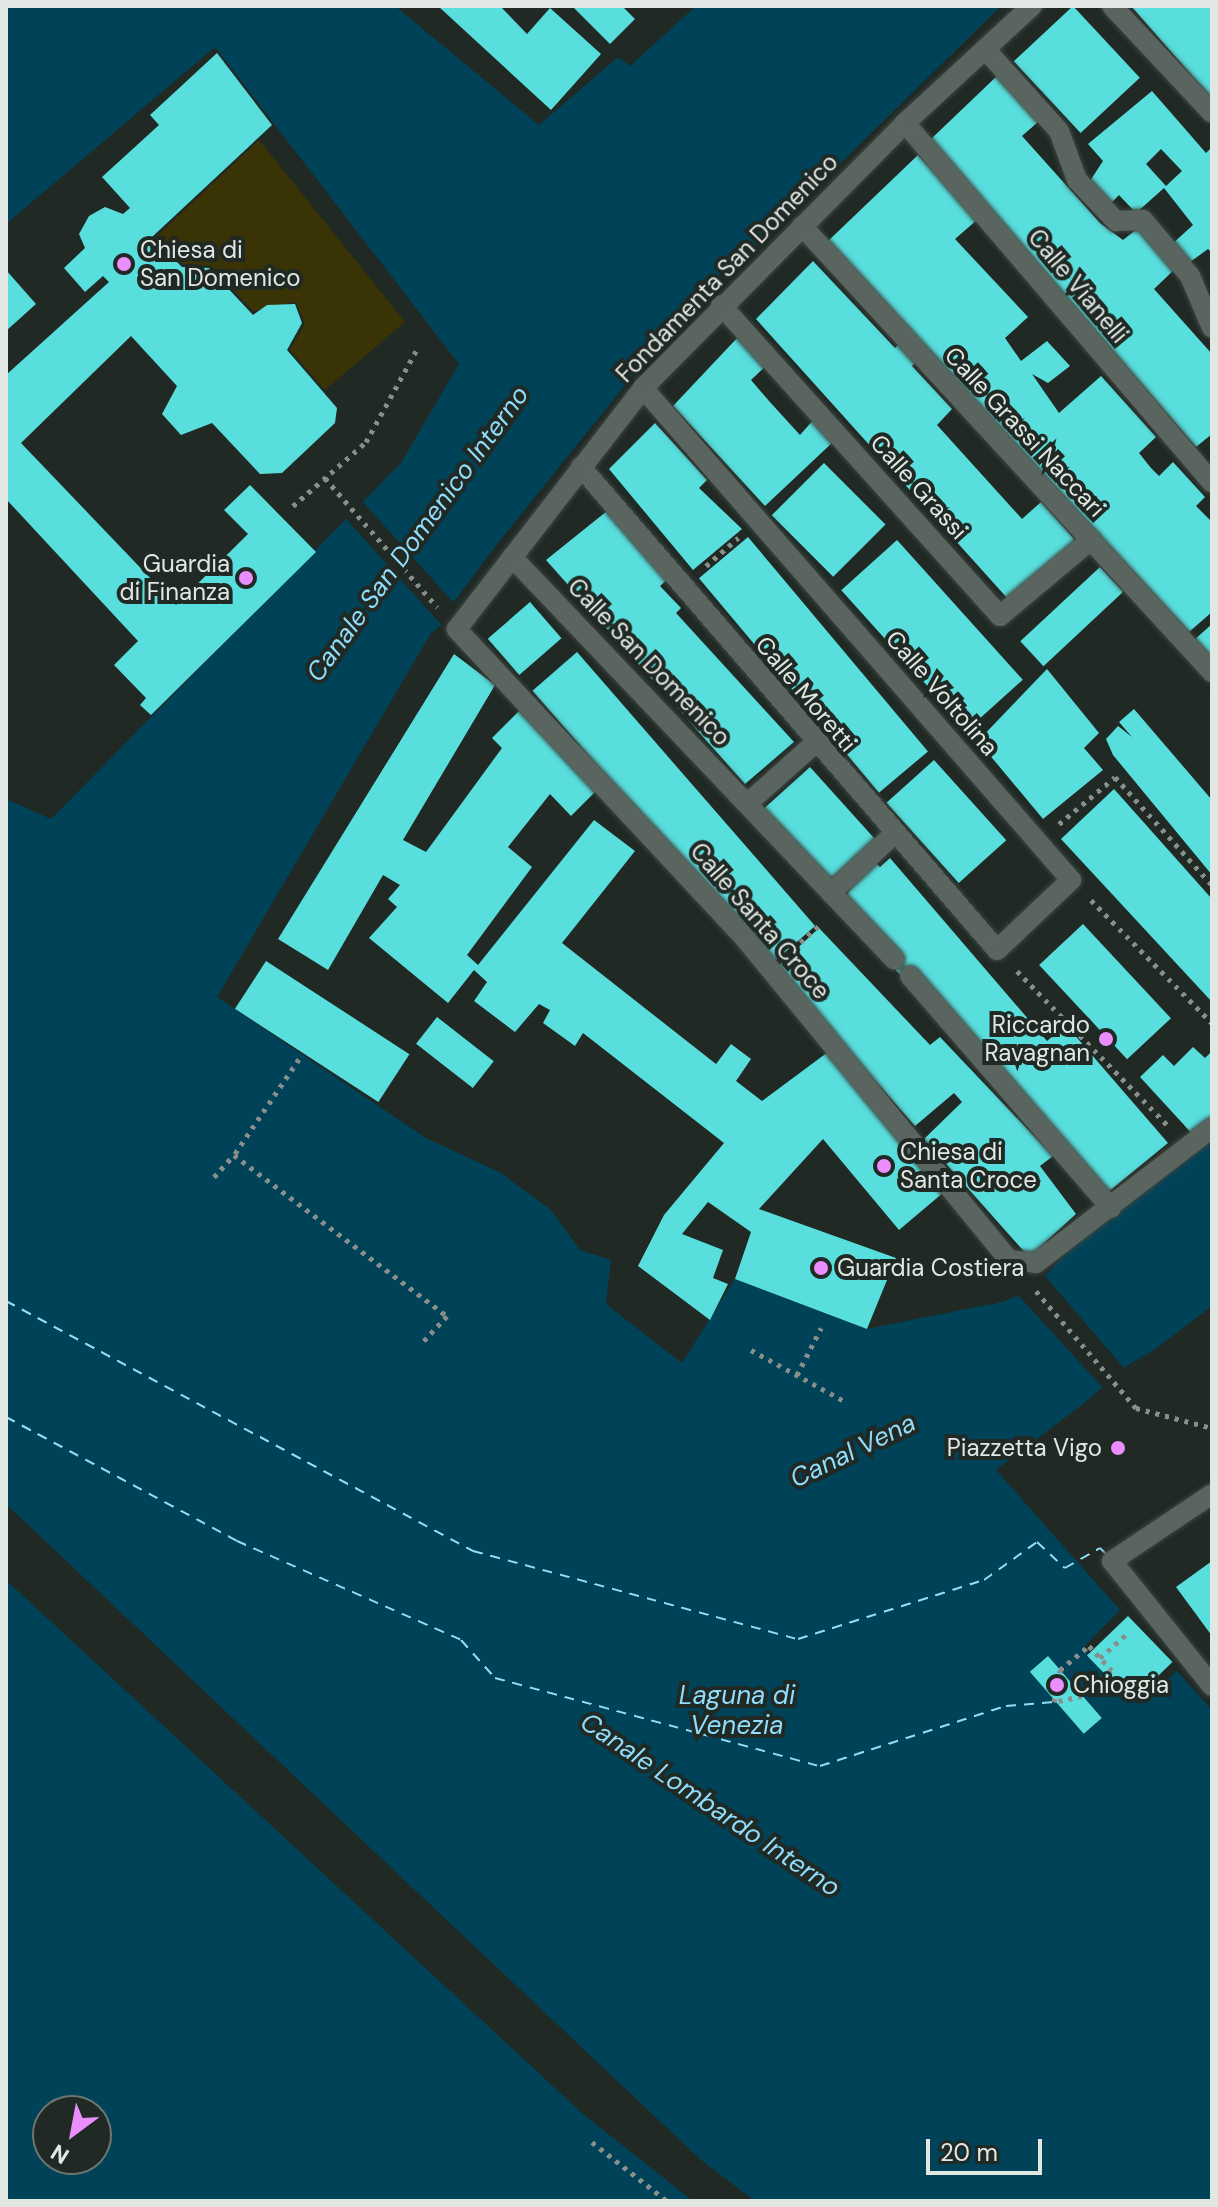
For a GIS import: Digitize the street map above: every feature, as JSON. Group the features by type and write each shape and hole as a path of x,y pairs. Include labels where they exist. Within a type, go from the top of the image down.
{"street":[{"name":"Fondamenta San Domenico","path":"457,629 643,388 721,305 905,123 1032,6"},
{"path":"1112,6 1212,113"},
{"path":"985,49 1059,131 1077,180 1116,221 1143,220 1190,276 1212,328"},
{"name":"Calle Vianelli","path":"905,123 1212,482"},
{"name":"Calle Grassi Naccari","path":"802,226 1212,672"},
{"name":"Calle Grassi","path":"721,305 1000,616 1091,540"},
{"name":"Calle Voltolina","path":"643,388 1071,880"},
{"name":"Calle Moretti","path":"581,467 684,585 814,744 997,950"},
{"name":"Calle San Domenico","path":"512,557 894,959"},
{"name":"Calle Santa Croce","path":"457,629 772,969 1009,1260 1036,1263 1111,1208"},
{"path":"748,803 814,744"},
{"path":"837,898 893,835"},
{"path":"997,950 1071,880"},
{"path":"910,976 1111,1208 1212,1128"},
{"path":"1212,1494 1112,1561 1212,1686"}],"path":[{"path":"293,506 366,442 416,351"},
{"path":"325,478 440,610"},
{"path":"684,585 758,521"},
{"path":"1037,843 1115,777 1212,885"},
{"path":"1071,880 1212,1023"},
{"path":"772,969 837,898"},
{"path":"997,950 1190,1148"},
{"path":"214,1177 234,1155 299,1059"},
{"path":"234,1155 447,1316 424,1341"},
{"path":"1029,1283 1136,1408 1212,1428"},
{"path":"797,1375 821,1328"},
{"path":"751,1350 844,1401"},
{"path":"1100,1658 1152,1611"},
{"path":"1089,1646 1100,1658 1111,1670 1082,1696 1054,1702 1060,1670 1089,1646"},
{"path":"592,2142 667,2201"}],"shaded area":[{"path":"259,140 405,322 325,390 290,350 305,324 296,302 253,311 211,266 182,264 156,237"}],"water":[{"name":"Laguna di Venezia","path":"6,6 395,6 539,125 618,57 630,66 696,6 1001,6 668,332 498,543 453,603 460,611 431,633 217,997 426,1138 501,1173 551,1210 580,1250 611,1260 606,1304 682,1363 735,1279 867,1329 1006,1301 1212,1138 1212,1306 996,1470 1120,1610 1083,1648 1139,1705 1177,1671 1212,1710 1212,2201 755,2201 701,2160 6,1504 6,799 51,819 401,463 459,364 215,47 6,224"},
{"path":"6,1580 583,2114 693,2201 6,2201"}],"pier":[{"path":"363,502 461,610 443,627 345,518"},
{"path":"1063,1256 1045,1276 1124,1368 1153,1349 1076,1412 1102,1387 1019,1296 988,1306"}],"building":[{"path":"438,6 500,6 527,34 550,8 601,54 551,110"},
{"path":"572,6 622,6 635,19 610,44"},
{"path":"1073,6 1140,78 1081,133 1014,61"},
{"path":"1131,6 1212,6 1212,98 1194,78"},
{"path":"217,53 272,125 152,237 182,267 209,268 253,315 267,305 295,304 302,323 287,350 337,408 335,423 282,473 260,474 212,423 181,435 162,414 177,386 131,336 21,443 176,605 248,534 224,510 250,485 316,552 151,715 140,705 146,698 114,665 138,641 6,499 6,375 109,282 103,276 85,292 64,268 85,248 79,234 89,216 105,207 123,214 130,208 102,177 159,125 150,115"},
{"path":"998,75 1039,121 1022,136 1100,223 1123,240 1138,228 1176,268 1154,289 1212,354 1212,434 1196,447 930,140"},
{"path":"1152,91 1206,153 1212,147 1212,253 1208,249 1186,265 1171,245 1193,225 1164,188 1136,213 1119,195 1108,206 1088,184 1103,161 1088,144","holes":["1161,149 1182,171 1166,186 1146,164"]},
{"path":"918,155 978,219 955,239 1028,317 1005,338 1021,361 1047,341 1070,366 1048,383 1032,374 1059,413 1101,376 1156,437 1139,453 1151,468 1159,476 1173,462 1205,497 1196,506 1212,522 1212,612 1189,632 929,350 912,366 952,409 937,425 1022,519 1041,502 1076,541 1008,599 756,319 813,261 895,348 911,331 827,242"},
{"path":"6,270 36,304 6,331"},
{"path":"739,336 766,366 751,380 769,401 800,435 815,418 834,441 765,506 673,406"},
{"path":"655,423 707,480 699,488 742,529 693,570 609,469"},
{"path":"824,463 886,525 833,577 772,515"},
{"path":"612,507 670,577 660,586 681,608 676,613 794,742 745,784 546,560"},
{"path":"748,537 928,751 879,793 699,578"},
{"path":"897,540 1023,680 967,730 841,590"},
{"path":"1100,567 1123,592 1043,666 1020,641"},
{"path":"530,602 561,638 519,675 488,639"},
{"path":"1212,624 1212,660 1193,641"},
{"path":"577,652 815,926 771,965 532,691"},
{"path":"454,654 495,685 403,840 426,852 502,748 492,738 519,711 598,789 571,816 550,794 508,847 532,867 467,955 478,965 594,820 635,851 562,943 716,1064 731,1044 751,1059 736,1081 762,1101 828,1052 944,1192 899,1230 823,1139 759,1209 896,1258 867,1329 735,1279 751,1232 708,1202 682,1234 723,1250 713,1278 728,1284 710,1320 638,1266 664,1215 724,1143 583,1033 575,1046 543,1023 550,1010 539,1004 515,1032 474,1001 487,982 474,970 448,1003 369,938 397,907 388,899 400,885 383,875 328,970 278,939"},
{"path":"1047,669 1099,733 1084,748 1103,770 1043,819 978,741"},
{"path":"1134,709 1212,800 1212,875 1113,755 1106,739 1118,726 1132,737 1119,722"},
{"path":"934,760 1006,840 959,883 886,803"},
{"path":"810,767 878,842 832,884 764,808"},
{"path":"1114,789 1212,899 1212,1002 1061,839"},
{"path":"890,858 1047,1041 1066,1025 1168,1143 1107,1193 889,963 845,896 873,860 880,867"},
{"path":"1083,924 1171,1018 1127,1059 1039,965"},
{"path":"819,928 930,1045 940,1037 1053,1156 1040,1166 1076,1214 1029,1257 924,1139 962,1102 954,1093 915,1126 776,968"},
{"path":"266,961 409,1054 378,1102 235,1009"},
{"path":"437,1017 494,1061 473,1088 416,1044"},
{"path":"1193,1047 1205,1058 1212,1051 1212,1122 1196,1138 1140,1077 1163,1055 1174,1066"},
{"path":"1212,1561 1212,1636 1176,1587"},
{"path":"1128,1616 1172,1662 1131,1702 1087,1656"},
{"name":"Chioggia","path":"1048,1656 1102,1718 1084,1734 1030,1672"}],"ferry route":[{"path":"6,1301 473,1551 798,1639 984,1580 1037,1542 1065,1568 1100,1548 1106,1554"},
{"path":"6,1417 237,1541 461,1640 495,1678 820,1766 1006,1706 1054,1702"}],"place":[{"name":"Chiesa di San Domenico","path":"124,264"},
{"name":"Guardia di Finanza","path":"246,578"},
{"name":"Riccardo Ravagnan","path":"1106,1039"},
{"name":"Chiesa di Santa Croce","path":"884,1166"},
{"name":"Guardia Costiera","path":"821,1268"},
{"name":"Piazzetta Vigo","path":"1118,1448"},
{"name":"Chioggia","path":"1057,1685"}],"water label":[{"name":"Canale San Domenico Interno","path":"418,534"},
{"name":"Canal Vena","path":"853,1451"},
{"name":"Canale Lombardo Interno","path":"710,1805"}]}
